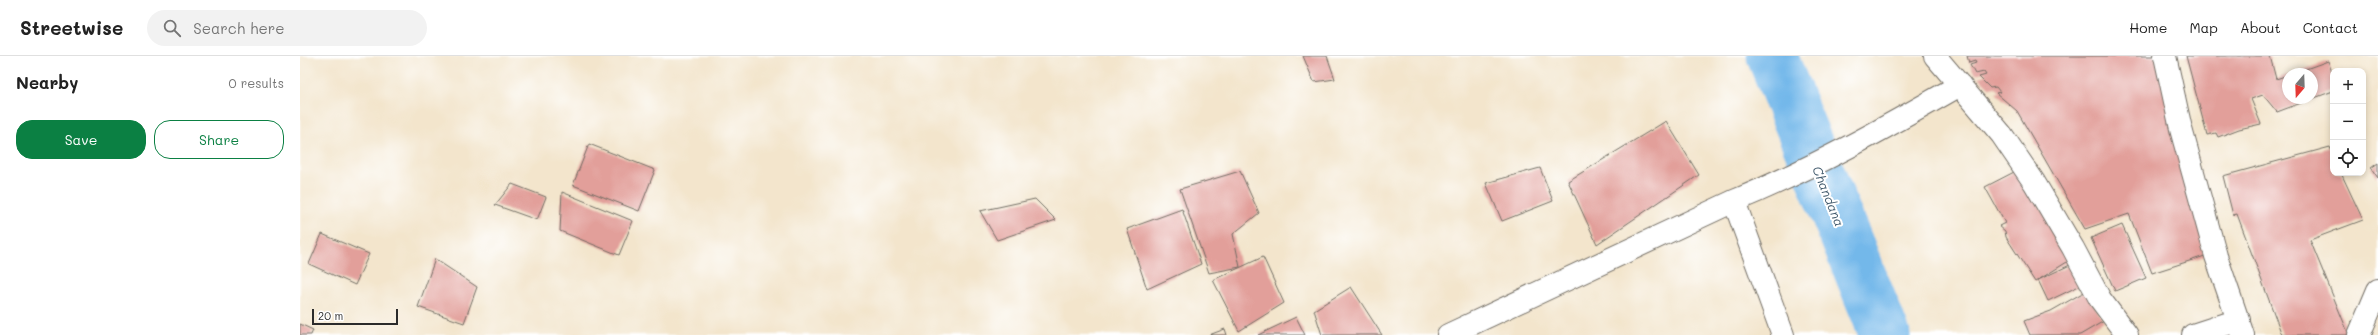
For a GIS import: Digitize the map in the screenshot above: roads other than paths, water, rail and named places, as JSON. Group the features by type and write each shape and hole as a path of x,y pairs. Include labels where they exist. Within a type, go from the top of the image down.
{"street":[{"path":"1935,56 2002,135 2034,182 2073,248 2100,299 2127,335"},
{"path":"2165,56 2181,130 2216,256 2241,328 2193,335"},
{"path":"1448,335 1734,201 1776,184 1902,119 1960,86"},
{"path":"1734,201 1783,335"},
{"path":"2359,335 2378,290"}],"waterway":[{"name":"Chandana","path":"1772,56 1885,335"}]}
